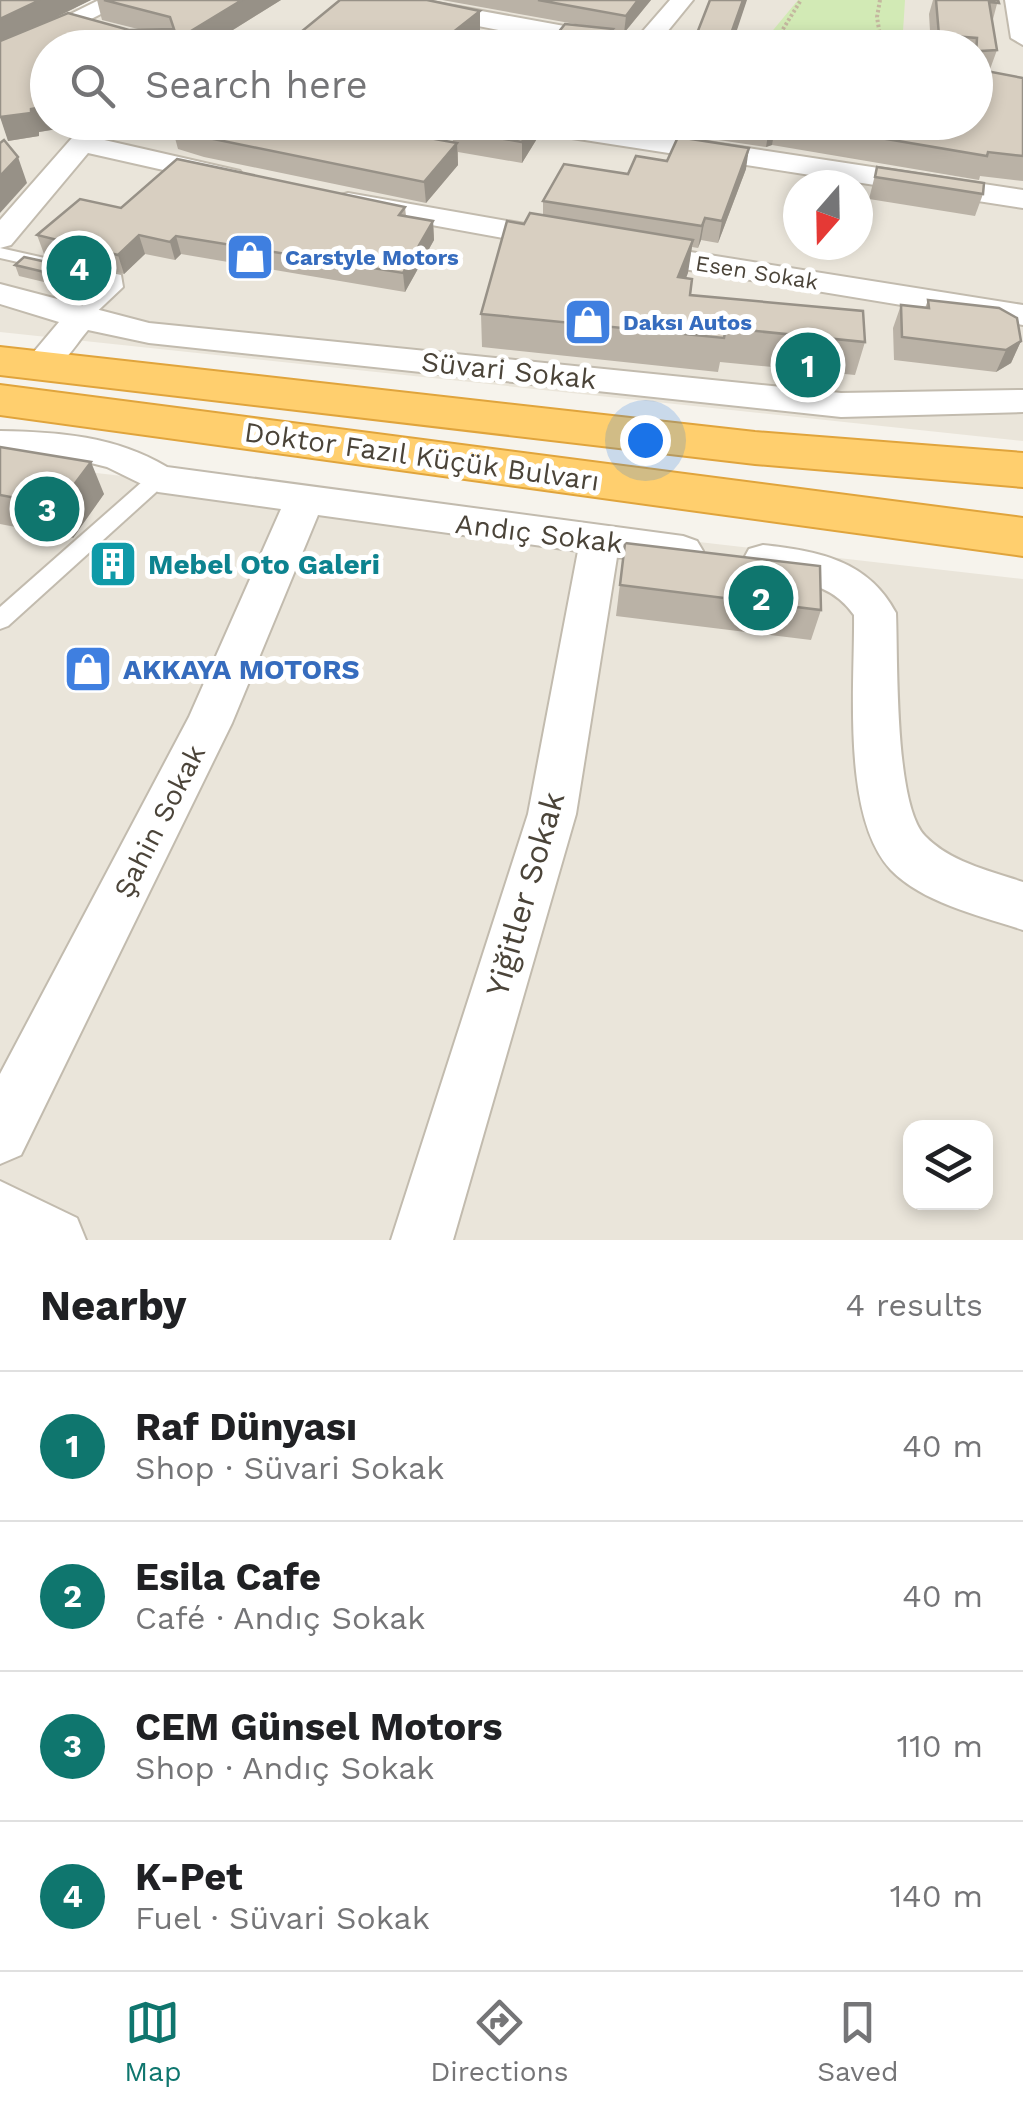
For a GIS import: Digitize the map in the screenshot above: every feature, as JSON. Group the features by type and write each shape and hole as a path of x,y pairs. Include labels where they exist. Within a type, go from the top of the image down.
{"highway":[{"name":"Doktor Fazıl Küçük Bulvarı","path":"20,363 736,446 1023,470"},
{"name":"Doktor Fazıl Küçük Bulvarı","path":"0,400 1023,537"}],"street":[{"path":"56,30 118,0"},
{"path":"388,0 448,6 564,30"},
{"path":"656,30 682,0"},
{"path":"1016,0 1023,38"},
{"path":"72,22 102,30"},
{"path":"0,59 30,44"},
{"path":"0,239 84,140"},
{"path":"113,140 254,183"},
{"path":"636,140 1023,199"},
{"name":"Esen Sokak","path":"328,198 1023,315"},
{"name":"Süvari Sokak","path":"0,294 149,333 841,405 1023,400"},
{"path":"20,363 81,317"},
{"name":"Andıç Sokak","path":"0,443 76,445 130,459 158,479 600,541 822,567 861,589 875,613 884,794 901,845 946,880 1023,906"},
{"name":"Şahin Sokak","path":"0,1134 209,723 304,501"},
{"name":"Yiğitler Sokak","path":"422,1240 552,814 600,541"},
{"path":"0,1212 55,1240"}],"lane":[{"path":"0,253 115,279 115,287 81,317"},
{"path":"0,620 158,479"}],"path":[{"path":"782,30 800,0"},
{"path":"879,30 880,0"}],"shaded area":[{"path":"19,0 78,8 96,0 1023,0 1023,441 0,332 0,9"},
{"path":"0,462 1023,579 1023,1240 0,1240"}],"green space":[{"path":"798,0 905,0 903,30 773,30"}],"building":[{"path":"0,0 40,0 0,19"},
{"path":"104,0 242,0 193,30 129,30 174,29 170,17"},
{"path":"340,0 427,0 480,11 456,30 303,30"},
{"path":"538,0 638,0 626,16"},
{"path":"710,0 743,0 732,30 698,30"},
{"path":"936,0 998,0 999,3 989,2 997,50 993,50 993,30 939,30"},
{"path":"68,13 129,30 30,30 30,113 0,117 0,41"},
{"path":"565,24 613,29 612,30 560,30"},
{"path":"993,72 1023,78 1023,156 988,152 987,156 892,140 993,140"},
{"path":"4,140 18,157 0,176 0,143"},
{"path":"219,140 457,143 424,182"},
{"path":"677,140 749,148 722,221 705,218 702,226 543,201 564,164 628,174 636,156 667,161"},
{"path":"177,159 405,207 399,215 433,221 403,273 176,236 170,242 139,235 118,255 37,235 80,199 121,208"},
{"path":"877,167 984,183 983,194 875,177"},
{"path":"530,213 693,240 678,277 692,279 690,295 863,311 865,342 726,328 724,338 481,314 507,221 524,224"},
{"path":"24,257 96,273 86,282 15,265"},
{"path":"928,300 999,308 1017,318 1021,341 1006,350 902,337 901,305 929,308"},
{"path":"0,447 91,462 58,506 0,495"},
{"path":"625,543 820,566 821,610 620,585"}],"place":[{"name":"Carstyle Motors","path":"250,257"},
{"name":"K-Pet","path":"79,268"},
{"name":"Daksı Autos","path":"588,322"},
{"name":"Raf Dünyası","path":"808,365"},
{"name":"CEM Günsel Motors","path":"47,509"},
{"name":"Mebel Oto Galeri","path":"113,564"},
{"name":"Esila Cafe","path":"761,598"},
{"name":"AKKAYA MOTORS","path":"88,669"}]}
